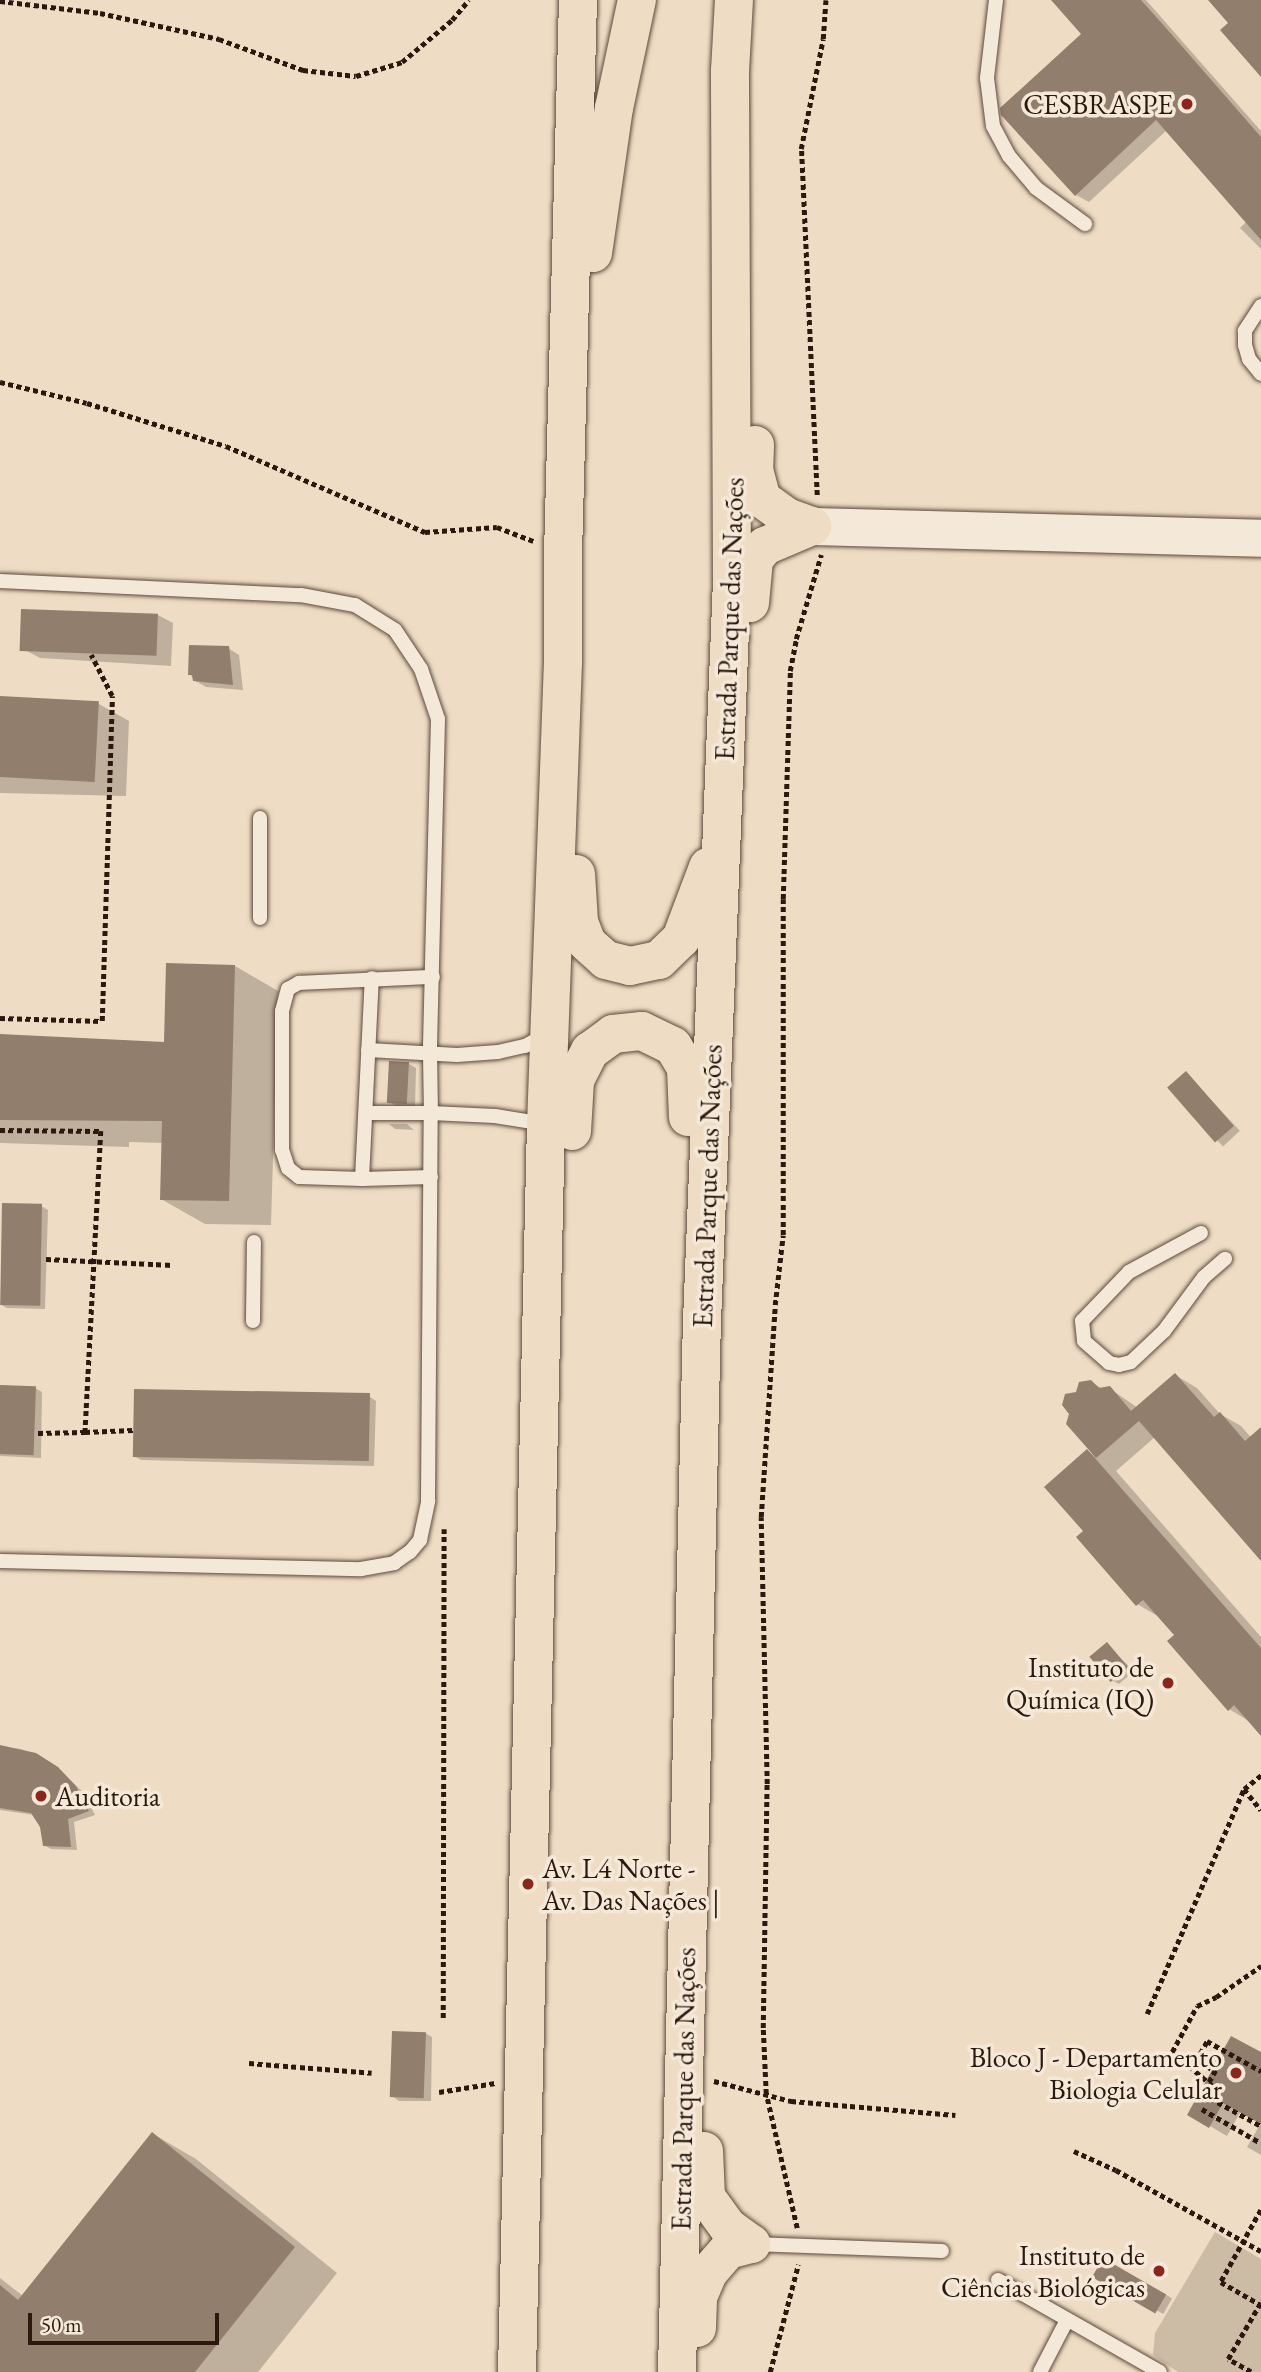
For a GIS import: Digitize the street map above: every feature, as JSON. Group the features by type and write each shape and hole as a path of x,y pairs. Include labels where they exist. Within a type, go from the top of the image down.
{"highway":[{"path":"517,2372 546,1125 563,662 563,554 578,0"},
{"path":"567,419 603,172 638,0"},
{"name":"Estrada Parque das Nações","path":"677,2372 684,1971 702,1321 732,567 730,71 734,0"},
{"path":"731,203 750,231 758,274 756,484 762,499 774,510 818,528"},
{"path":"563,662 576,688 579,717 576,888 579,922 587,943 606,960 630,966 659,960 681,939 699,884 741,816 746,778 754,559 765,546 818,528"},
{"path":"541,1345 563,1265 575,1080 590,1051 613,1034 642,1031 673,1046 686,1068 687,1223 702,1321"},
{"path":"684,1971 699,2032 704,2079 706,2197 728,2227 751,2244"},
{"path":"696,2372 698,2297 708,2273 728,2250 751,2244"}],"street":[{"path":"818,528 1261,538"}],"lane":[{"path":"996,0 987,78 993,126 1009,156 1037,188 1085,224"},
{"path":"1261,306 1251,317 1245,331 1249,359 1261,374"},
{"path":"0,581 301,595 355,605 395,630 421,669 438,719 430,1052 428,1502 420,1540 410,1552 394,1563 361,1569 0,1560"},
{"path":"260,818 260,918"},
{"path":"431,1177 299,1177 288,1167 282,1150 282,1011 288,989 299,983 432,977"},
{"path":"362,1179 372,978"},
{"path":"368,1049 457,1055 498,1052 525,1046 549,1032"},
{"path":"366,1113 495,1116 546,1125"},
{"path":"1201,1233 1129,1272 1082,1321 1084,1341 1109,1363 1119,1365 1130,1362 1164,1331 1204,1277 1225,1259"},
{"path":"253,1321 254,1242"},
{"path":"751,2244 942,2251"},
{"path":"998,2280 1066,2322 1160,2372"},
{"path":"1040,2372 1066,2322"}],"path":[{"path":"0,1 100,13 219,39 303,70 356,76 402,62 452,20 469,0"},
{"path":"798,2233 766,2094 763,2028 767,1784 761,1517 775,1305 783,1235 786,791 790,671 818,528 801,149 823,39 826,0"},
{"path":"0,383 87,402 226,446 425,533 498,527 563,554"},
{"path":"0,1018 102,1021 112,696 91,654"},
{"path":"0,1130 101,1131 85,1432"},
{"path":"46,1259 173,1265"},
{"path":"38,1433 133,1430"},
{"path":"443,2018 444,1517"},
{"path":"1147,2014 1244,1789 1261,1775"},
{"path":"1244,1789 1261,1810"},
{"path":"1210,2085 1172,2052 1197,2006 1216,1997 1261,1966"},
{"path":"1261,2071 1207,2041 1196,2061 1211,2069 1216,2060 1220,2063 1203,2094 1261,2126"},
{"path":"249,2063 372,2073"},
{"path":"439,2092 523,2078"},
{"path":"704,2079 791,2101 955,2115"},
{"path":"1202,2109 1261,2143"},
{"path":"1074,2151 1116,2171 1261,2251"},
{"path":"1251,2372 1228,2359 1260,2304 1221,2282 1261,2210"},
{"path":"769,2372 799,2261"}],"shaded area":[{"path":"1215,2232 1261,2259 1261,2372 1178,2372 1153,2355 1155,2333"}],"building":[{"path":"1051,0 1141,0 1166,28 1261,137 1261,240 1156,120 1075,196 1001,115 1000,108 1081,34"},
{"path":"1208,0 1261,0 1261,77 1220,30 1228,23"},
{"path":"21,609 158,614 156,656 20,651"},
{"path":"189,645 229,646 233,685 193,681 192,675 188,675"},
{"path":"0,696 99,701 95,782 0,777"},
{"path":"166,963 235,965 229,1201 160,1200 162,1121 0,1120 0,1034 164,1042"},
{"path":"389,1061 409,1062 407,1104 387,1103"},
{"path":"1186,1071 1234,1126 1215,1142 1167,1087"},
{"path":"2,1203 42,1204 40,1306 0,1305"},
{"path":"1175,1373 1214,1417 1220,1412 1245,1441 1261,1427 1261,1561 1139,1421 1096,1458 1066,1424 1069,1414 1062,1405 1065,1394 1076,1392 1079,1382 1091,1380 1099,1388 1110,1386 1131,1411"},
{"path":"0,1385 36,1386 34,1455 0,1454"},
{"path":"134,1389 370,1393 369,1461 133,1457"},
{"name":"Instituto de Química (IQ)","path":"1087,1449 1261,1648 1261,1736 1234,1705 1228,1711 1167,1641 1174,1635 1143,1600 1136,1606 1102,1567 1076,1537 1083,1531 1044,1487"},
{"path":"1107,1642 1128,1667 1111,1682 1089,1657"},
{"name":"Auditoria","path":"0,1745 36,1753 58,1767 76,1786 89,1811 68,1819 71,1847 43,1846 40,1827 31,1813 0,1808"},
{"path":"392,2031 426,2032 424,2098 390,2097"},
{"name":"Bloco J - Departamento Biologia Celular","path":"1231,2036 1261,2052 1261,2124 1223,2103 1209,2128 1187,2115"},
{"path":"152,2132 295,2247 195,2372 0,2372 0,2285 18,2300"},
{"path":"1103,2258 1166,2294 1155,2314 1092,2277"}],"place":[{"name":"CESBRASPE","path":"1187,104"},
{"name":"Instituto de Química (IQ)","path":"1168,1683"},
{"name":"Auditoria","path":"41,1796"},
{"name":"Av. L4 Norte - Av. Das Nações |","path":"528,1884"},
{"name":"Bloco J - Departamento Biologia Celular","path":"1236,2073"},
{"name":"Instituto de Ciências Biológicas","path":"1159,2271"}]}
